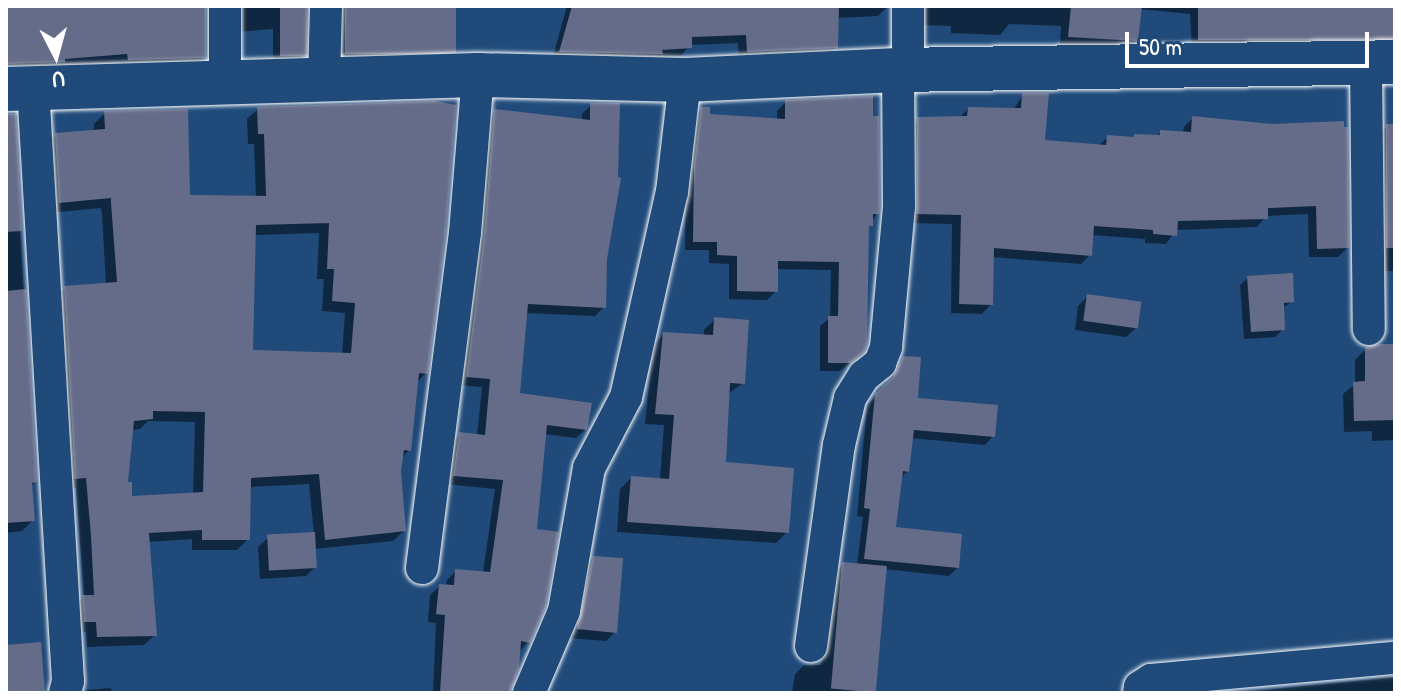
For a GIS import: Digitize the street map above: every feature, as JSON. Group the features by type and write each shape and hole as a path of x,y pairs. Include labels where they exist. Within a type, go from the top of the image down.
{"street":[{"path":"225,6 225,82"},
{"path":"324,79 326,6"},
{"path":"811,646 839,445 850,398 864,376 880,363 886,347 899,206 908,6"},
{"path":"65,693 68,681 19,88 478,75 685,80 903,70 1380,62 1369,329"},
{"path":"422,568 465,233 478,75"},
{"path":"529,693 564,611 589,468 626,397 672,192 685,80"},
{"path":"1139,693 1140,687 1151,680 1395,658"}],"building":[{"path":"6,6 206,6 206,58 128,60 127,54 65,59 65,62 6,64"},
{"path":"280,6 307,6 307,56 280,56"},
{"path":"345,6 456,6 456,54 345,54"},
{"path":"572,6 839,6 838,48 747,52 746,35 692,37 692,48 662,50 663,54 559,52"},
{"path":"1071,6 1142,6 1138,41 1068,37"},
{"path":"1198,6 1395,6 1395,40 1198,40"},
{"path":"1022,93 1049,93 1045,140 1106,145 1107,135 1160,135 1160,130 1191,132 1192,116 1272,124 1344,121 1344,127 1348,127 1349,248 1317,249 1316,206 1268,208 1268,219 1178,221 1177,236 1153,234 1153,230 1094,226 1092,256 994,248 993,305 959,304 961,215 917,214 917,117 967,116 968,107 1021,108"},
{"path":"873,96 873,116 879,116 880,205 879,214 873,214 873,226 869,226 867,344 864,352 851,363 828,363 828,316 838,316 839,262 778,261 778,292 737,291 737,256 717,255 717,242 693,242 694,165 701,107 710,107 710,114 785,119 785,100"},
{"path":"435,101 456,105 446,231 428,374 419,373 411,451 404,450 401,471 406,531 325,540 319,474 251,478 250,540 202,540 202,530 149,533 157,636 97,637 96,622 84,622 82,595 94,595 91,536 86,478 75,479 64,286 117,282 111,198 59,203 55,133 105,129 104,111 188,109 190,195 266,196 264,134 258,134 257,107","holes":["329,223 327,269 334,269 332,301 355,303 351,353 253,350 256,225","153,411 205,412 203,492 132,496 132,482 128,482 134,421 153,419"]},
{"path":"590,103 620,103 618,177 621,178 607,259 606,308 528,304 520,393 592,403 587,430 547,425 537,529 559,532 546,606 530,643 521,641 519,668 510,693 440,693 445,615 436,614 439,584 454,585 455,569 490,572 503,480 453,476 459,432 485,435 490,379 466,377 484,235 494,109 590,120"},
{"path":"6,114 16,114 22,231 6,232"},
{"path":"1386,124 1395,124 1395,248 1386,248"},
{"path":"1293,273 1294,302 1284,303 1285,330 1251,332 1247,276"},
{"path":"26,289 37,482 32,483 35,521 6,523 6,291"},
{"path":"1087,294 1141,302 1138,328 1083,321"},
{"path":"714,317 749,320 745,384 730,383 726,462 794,468 789,533 627,522 631,476 669,479 674,415 655,414 663,332 713,335"},
{"path":"1395,344 1395,420 1354,421 1353,382 1365,381 1365,347"},
{"path":"903,356 921,357 918,398 998,405 995,437 914,430 909,472 903,471 896,527 962,534 959,568 864,559 870,509 864,508 875,394 893,377"},
{"path":"315,532 317,568 269,570 267,535"},
{"path":"593,556 623,558 617,633 577,629"},
{"path":"842,562 887,566 876,692 831,689"},
{"path":"41,642 45,693 6,693 6,645"}]}
